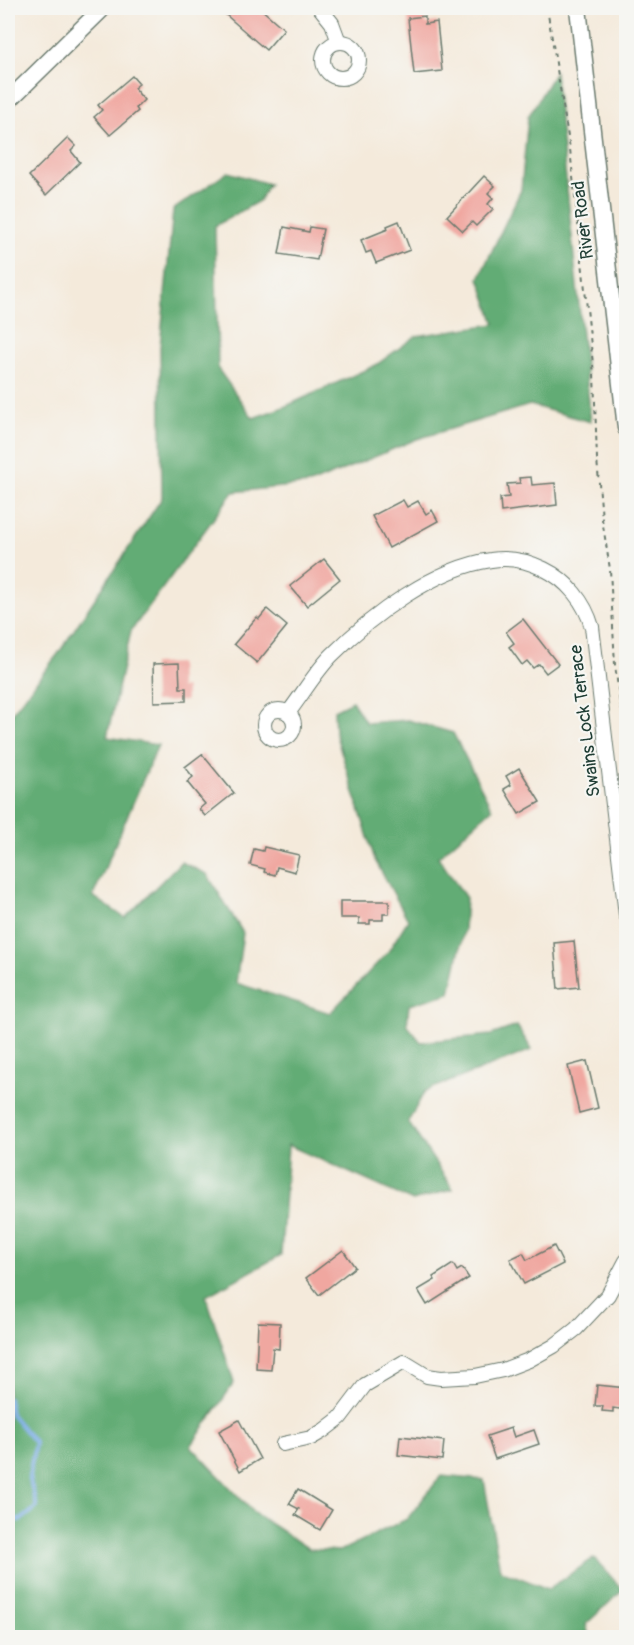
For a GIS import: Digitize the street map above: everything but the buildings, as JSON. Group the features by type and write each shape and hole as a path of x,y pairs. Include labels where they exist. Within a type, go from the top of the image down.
{"main road":[{"path":"8,101 103,8"},
{"name":"River Road","path":"578,8 621,329 627,428"}],"street":[{"path":"320,8 332,23 339,42"},
{"name":"Swains Lock Terrace","path":"288,713 330,657 358,631 403,597 439,577 471,564 493,560 515,560 533,564 555,574 581,603 592,627 627,915"},
{"path":"283,1444 310,1438 323,1431 340,1418 365,1385 404,1362 427,1376 441,1378 475,1376 502,1370 529,1360 554,1346 576,1329 608,1295 627,1261"}],"path":[{"path":"547,8 570,149 594,374 597,459 602,519 610,569 617,684 627,729"}],"green space":[{"path":"555,72 591,422 530,405 417,439 310,484 233,492 131,631 107,737 158,745 93,896 125,918 181,862 207,874 243,933 236,983 330,1013 388,952 408,920 375,860 335,732 334,710 352,701 366,723 408,720 453,733 492,809 438,857 466,898 464,930 450,993 409,1005 407,1025 421,1042 491,1035 517,1026 532,1050 425,1091 408,1122 453,1189 413,1201 288,1145 281,1255 206,1296 234,1383 191,1446 254,1513 309,1549 340,1551 407,1519 441,1476 484,1480 500,1570 548,1589 594,1558 623,1590 586,1624 589,1637 365,1638 359,1631 351,1638 8,1637 8,718 58,654 162,498 160,347 173,210 228,172 269,184 259,201 215,226 218,369 253,418 284,407 376,365 416,336 495,324 479,278 521,190 528,117"}],"waterway":[{"path":"8,1399 11,1414 35,1443 29,1477 37,1507 21,1520 8,1519"}]}
